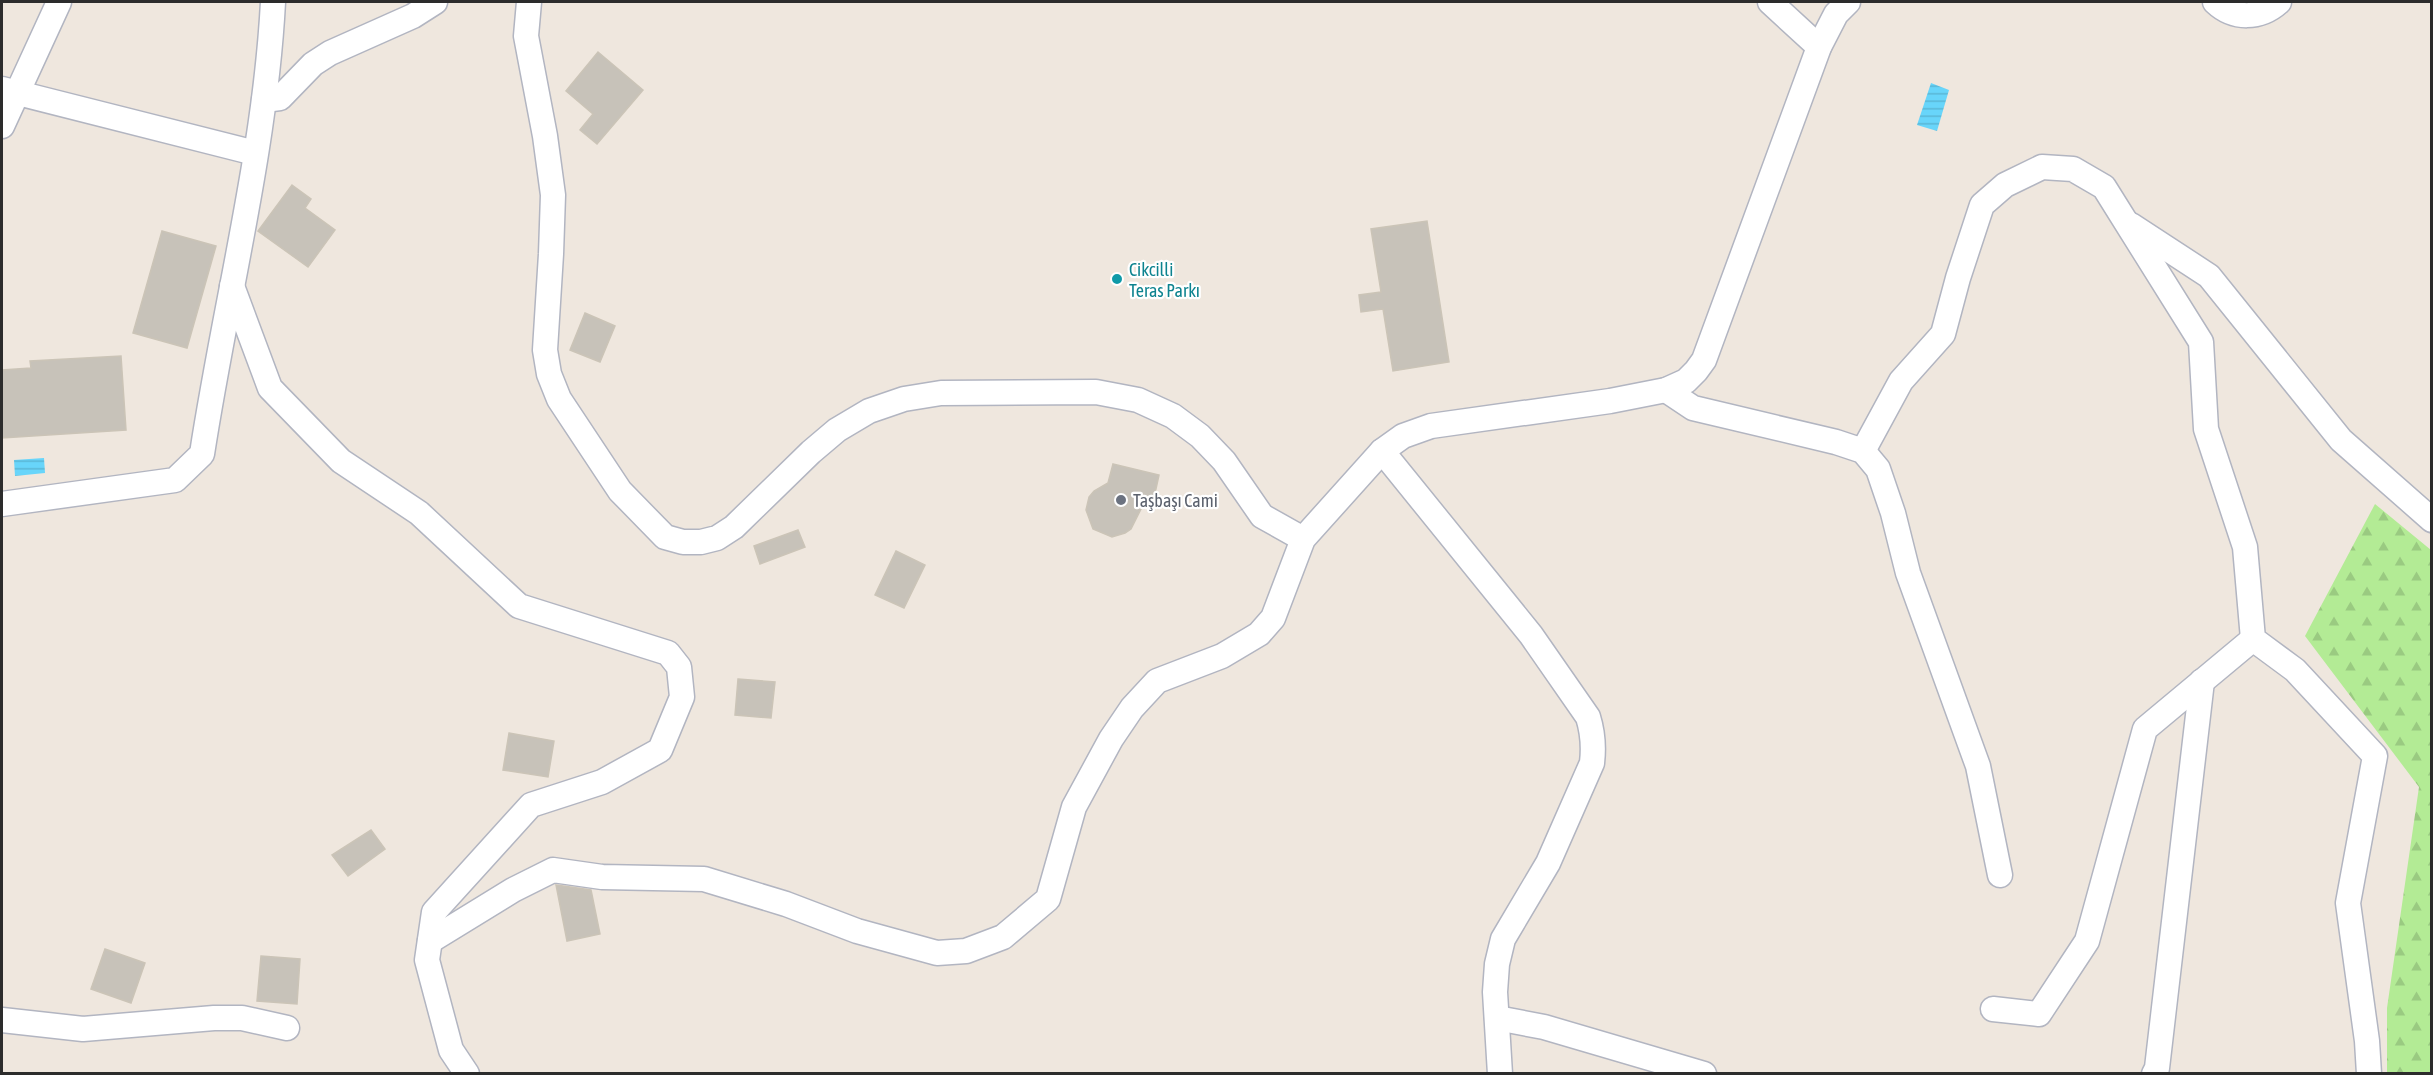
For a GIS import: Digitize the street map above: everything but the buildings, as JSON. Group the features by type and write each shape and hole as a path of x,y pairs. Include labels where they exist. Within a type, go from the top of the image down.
{"street":[{"path":"2,126 9,91 59,2"},
{"path":"2,504 175,480 202,454 264,100 273,2"},
{"path":"264,100 280,98 313,64 330,53 414,16 435,2"},
{"path":"529,2 526,36 545,136 552,195 552,254 545,350 549,374 559,399 620,490 666,537 683,542 701,542 717,537 734,527 811,452 837,430 869,411 904,399 941,393 1096,392 1138,400 1173,416 1200,436 1224,461 1262,516 1303,539"},
{"path":"1770,2 1819,47"},
{"path":"430,941 513,890 553,870 602,877 704,879 786,904 857,931 937,953 966,951 1003,937 1048,899 1074,807 1111,739 1132,708 1157,681 1222,656 1258,634 1273,618 1303,539 1382,451 1404,436 1431,426 1610,401 1666,390 1686,381 1696,371 1704,360 1819,47 1836,14 1848,2"},
{"path":"2215,2 2233,13 2247,16 2263,13 2279,2"},
{"path":"9,91 255,153"},
{"path":"1863,451 1901,381 1943,334 1958,278 1982,205 2005,186 2042,167 2073,169 2104,187 2201,342 2206,429 2245,547 2253,639 2295,670 2375,756 2348,903 2367,1041 2368,1074"},
{"path":"2126,222 2209,276 2341,440 2432,520"},
{"path":"232,286 270,388 341,461 419,513 519,606 668,653 679,666 682,697 660,750 602,782 531,805 434,912 427,960 451,1050 467,1074"},
{"path":"1666,390 1692,408 1836,442 1863,451 1878,469 1893,513 1908,573 1978,766 2000,875"},
{"path":"1382,451 1531,634 1588,717 1593,731 1592,763 1548,863 1503,939 1497,964 1500,1074"},
{"path":"1993,1009 2039,1014 2087,941 2145,729 2253,639"},
{"path":"2154,1074 2157,1068 2202,681"},
{"path":"2,1020 83,1029 214,1018 242,1018 287,1028"},
{"path":"1497,1018 1544,1027 1704,1074"}],"green space":[{"path":"2375,504 2431,550 2431,1073 2387,1073 2387,1008 2419,787 2305,636"}],"water":[{"path":"1931,83 1949,90 1937,131 1917,125"},
{"path":"44,458 45,473 15,476 14,460"}],"place":[{"name":"Cikcilli Teras Parkı","path":"1117,279"},
{"name":"Taşbaşı Cami","path":"1121,500"}]}
